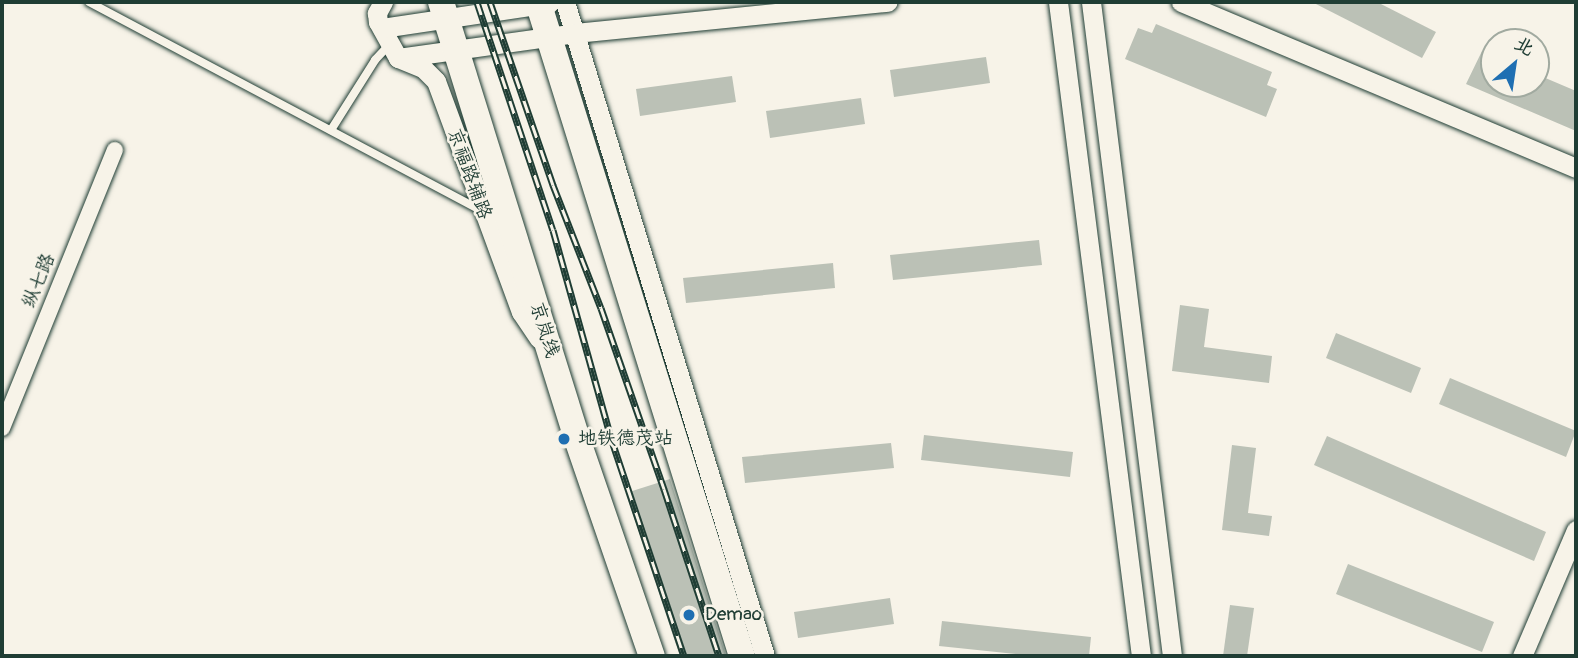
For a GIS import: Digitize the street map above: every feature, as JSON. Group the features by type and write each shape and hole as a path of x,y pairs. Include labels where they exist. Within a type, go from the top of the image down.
{"highway":[{"path":"551,2 563,35 742,656"},
{"name":"京岚线","path":"443,10 554,363 652,656"}],"street":[{"path":"383,2 377,18 390,43"},
{"path":"390,43 443,10 551,2"},
{"path":"390,43 457,51 563,35 887,2"},
{"path":"1058,2 1141,656"},
{"path":"1091,2 1172,656"},
{"path":"1181,2 1576,168"},
{"path":"563,35 765,656"},
{"name":"京福路辅路","path":"390,43 436,81 521,312 554,363"},
{"name":"纵七路","path":"2,428 115,150"},
{"path":"1522,656 1576,530"}],"lane":[{"path":"89,2 482,211"},
{"path":"331,130 390,43"}],"building":[{"path":"1312,2 1377,2 1436,32 1422,58"},
{"path":"1156,24 1272,72 1267,85 1277,89 1266,117 1125,59 1138,28 1152,33"},
{"path":"1480,55 1480,90 1466,84"},
{"path":"986,57 990,83 894,97 890,70"},
{"path":"732,76 736,102 640,116 636,89"},
{"path":"1550,80 1576,91 1576,131 1499,98 1550,98"},
{"path":"861,98 865,124 770,138 766,111"},
{"path":"1039,240 1042,265 893,280 890,255"},
{"path":"833,263 835,288 686,303 683,278"},
{"path":"1180,305 1209,309 1204,347 1272,356 1269,383 1172,371"},
{"path":"1336,333 1421,368 1411,393 1326,358"},
{"path":"1450,378 1576,431 1566,457 1439,404"},
{"path":"924,435 1073,452 1070,477 921,460"},
{"path":"1327,436 1546,532 1534,561 1314,465"},
{"path":"891,443 894,468 745,483 742,457"},
{"path":"1232,445 1256,448 1248,513 1272,516 1269,536 1222,530"},
{"name":"Demao","path":"670,479 726,656 680,656 626,493"},
{"path":"1348,564 1494,622 1482,652 1336,594"},
{"path":"890,598 894,624 798,638 794,612"},
{"path":"1230,605 1254,608 1247,656 1223,656"},
{"path":"942,621 1091,637 1089,656 1036,656 939,646"}],"railway":[{"path":"477,2 553,230 611,438 684,656"},
{"path":"490,2 553,185 601,308 719,656"}],"place":[{"name":"地铁德茂站","path":"564,439"},
{"name":"Demao","path":"689,615"}]}
